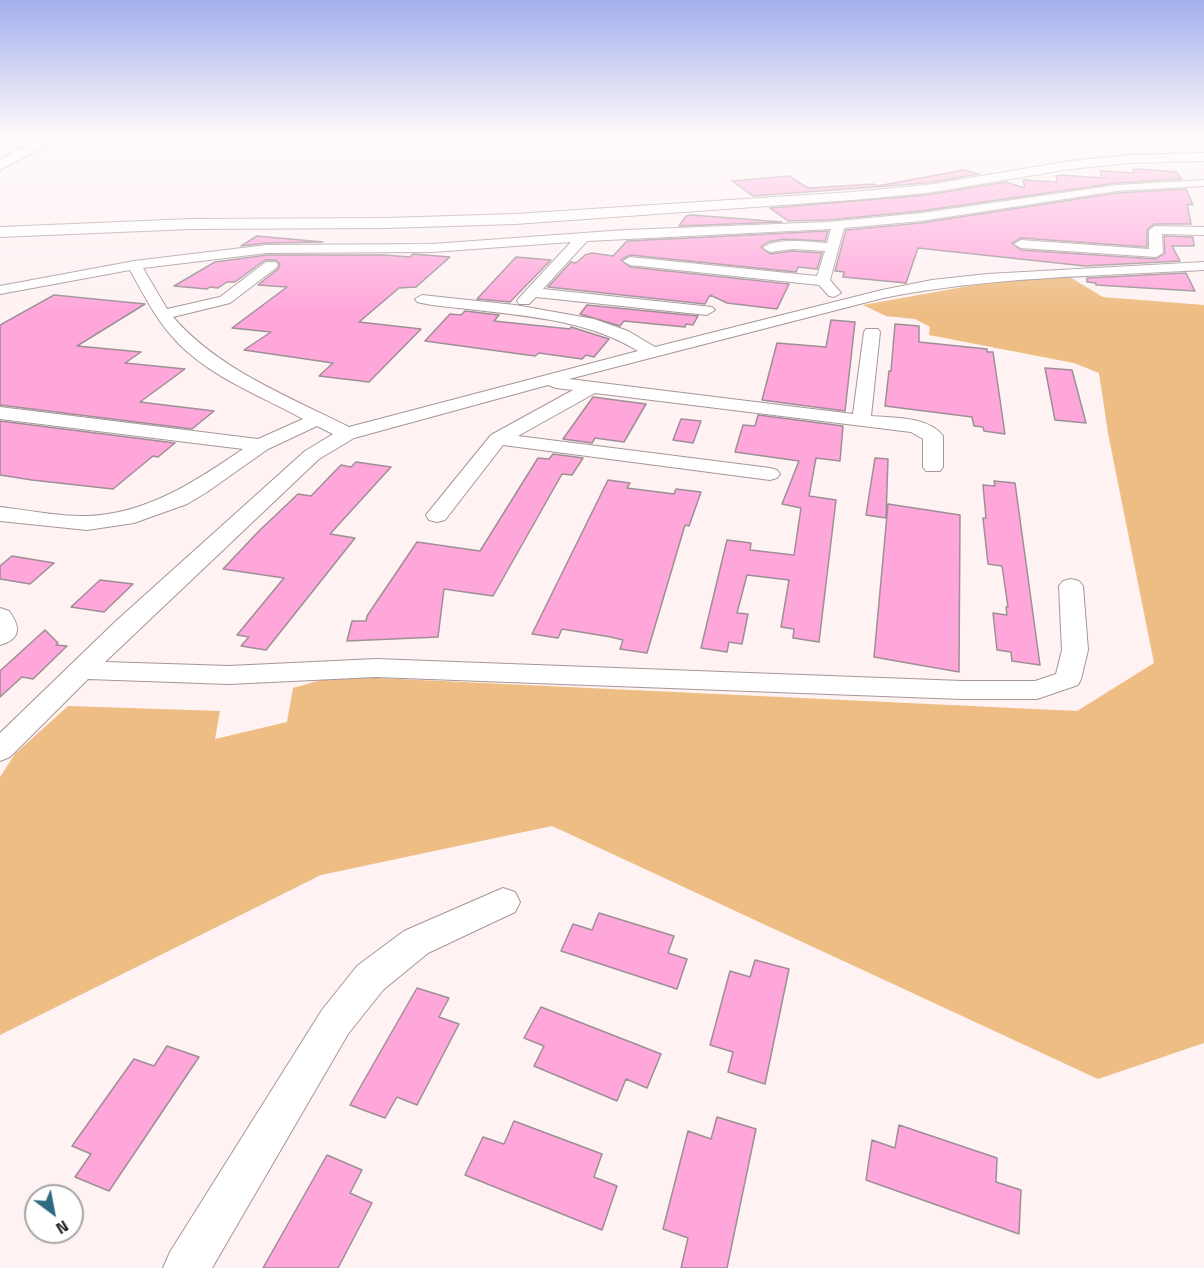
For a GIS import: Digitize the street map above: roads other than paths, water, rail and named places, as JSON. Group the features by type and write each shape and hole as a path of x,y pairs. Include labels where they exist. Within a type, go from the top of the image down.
{"street":[{"path":"0,232 202,224 387,224 515,219 882,193"},
{"path":"0,290 134,265 267,249 432,248 583,237 839,225 921,217 1082,193"},
{"path":"379,249 387,224"},
{"path":"823,280 839,225"},
{"path":"1156,253 1155,230 1204,231"},
{"path":"515,310 583,237"},
{"path":"1021,244 1156,253 1186,268"},
{"path":"770,248 793,245 832,247"},
{"path":"630,261 823,280 844,304"},
{"path":"134,265 163,315 184,340 227,372 347,434"},
{"path":"163,315 225,300 271,265"},
{"path":"0,750 125,627 312,455 347,434 540,381 932,284 987,278 1204,266"},
{"path":"532,292 707,310"},
{"path":"422,299 515,310 594,324 622,334 653,353"},
{"path":"861,420 872,332"},
{"path":"540,381 916,427 930,432 933,436 933,467"},
{"path":"437,515 498,439 591,388"},
{"path":"0,413 261,445"},
{"path":"5,519 87,523 126,518 179,500 261,445 318,419"},
{"path":"498,439 770,474"},
{"path":"82,670 229,675 376,668 962,690 1037,690 1068,679 1075,650 1071,586"},
{"path":"0,615 4,622 4,633 0,637"},
{"path":"186,1268 335,1022 370,978 416,942 503,902"}]}
